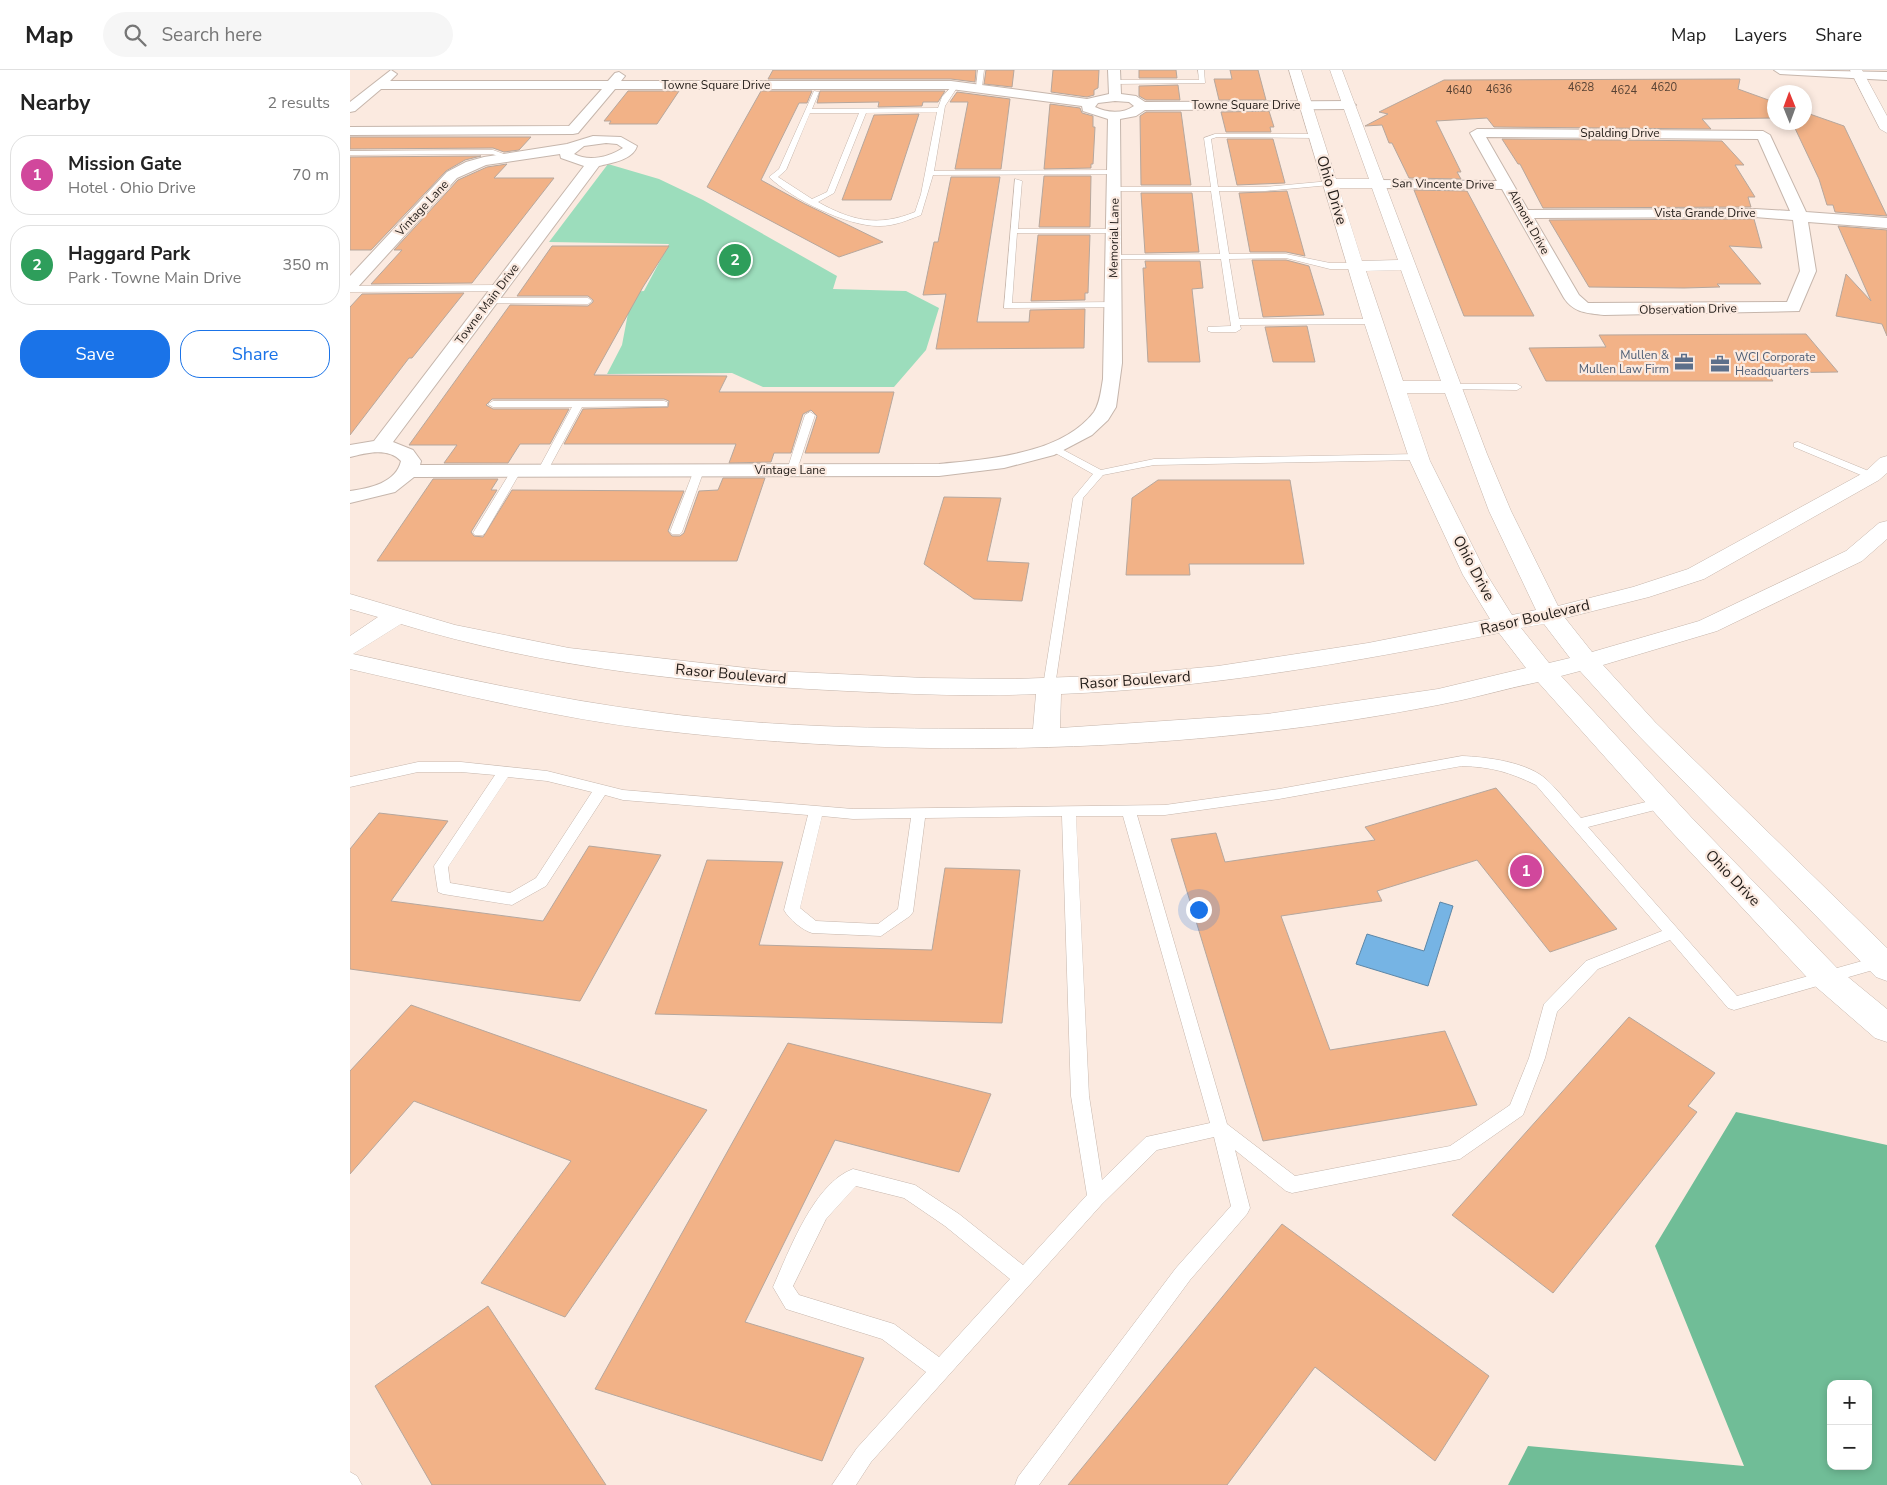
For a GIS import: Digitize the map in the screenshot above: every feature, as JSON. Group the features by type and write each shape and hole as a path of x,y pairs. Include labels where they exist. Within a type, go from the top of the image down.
{"main road":[{"name":"Ohio Drive","path":"1295,70 1373,322 1418,457 1475,575 1505,624 1543,672 1662,803 1826,977 1887,1028"},
{"path":"1336,70 1452,387 1500,511 1550,615 1586,662 1646,728 1883,965"},
{"path":"1857,72 1887,129"},
{"path":"1330,183 1378,184"},
{"path":"1356,266 1407,265"},
{"path":"1394,387 1452,387"},
{"name":"Rasor Boulevard","path":"350,601 396,616 476,637 569,656 689,670 774,678 916,686 1049,686 1122,683 1218,674 1368,651 1550,615 1641,592 1696,574 1882,473"},
{"path":"350,661 517,698 655,722 851,736 1046,738 1191,730 1267,723 1438,697 1586,662 1708,626 1854,556 1887,528"},
{"path":"350,647 396,616"},
{"path":"1046,738 1049,686"}],"street":[{"path":"350,108 396,70"},
{"path":"573,130 624,70"},
{"path":"1780,70 1857,72 1887,76"},
{"path":"1114,76 1115,97"},
{"name":"Towne Square Drive","path":"378,85 955,86 979,87 1089,103"},
{"path":"1115,97 1132,99 1142,106 1134,112 1114,115 1091,111 1088,108 1089,103 1095,100 1115,97"},
{"name":"Towne Square Drive","path":"1142,106 1350,105"},
{"name":"Memorial Lane","path":"1113,360 1114,115"},
{"path":"350,131 573,130 590,141 621,141 630,146 625,154 595,161 571,159 566,155 570,148"},
{"name":"Spalding Drive","path":"1477,133 1763,135 1800,216"},
{"name":"Almont Drive","path":"1477,133 1572,298 1583,308"},
{"name":"Vintage Lane","path":"350,287 452,175 471,165 508,157 570,148 590,141"},
{"name":"Towne Main Drive","path":"380,447 595,161"},
{"name":"San Vincente Drive","path":"1378,184 1508,185"},
{"name":"Vista Grande Drive","path":"1523,214 1755,213 1887,223"},
{"name":"Observation Drive","path":"1583,308 1604,310 1793,307 1808,270 1800,216"},
{"name":"Vintage Lane","path":"408,471 939,470 997,462 1026,457 1054,448 1090,426 1102,415 1108,403 1113,360"},
{"path":"350,452 380,447 395,449 406,454 411,461 408,471 396,482 385,488 350,497"}],"lane":[{"path":"979,87 981,70"},
{"path":"1114,76 1203,82 1201,70"},
{"path":"816,92 782,170 773,177 812,202 855,222 894,223 908,220 918,213 941,120 940,110 946,96 955,86"},
{"path":"808,111 940,110"},
{"path":"812,202 830,194 863,111"},
{"path":"1211,329 1236,329 1207,138 1216,136 1316,136"},
{"path":"350,153 493,152 508,157"},
{"path":"929,173 1114,172"},
{"path":"1018,181 1008,306 1113,305"},
{"path":"1114,189 1284,188 1297,184 1330,183"},
{"path":"1014,231 1114,231"},
{"path":"1114,257 1286,256 1330,266 1356,266"},
{"path":"350,287 499,288"},
{"path":"488,301 588,301"},
{"path":"1235,322 1373,322"},
{"path":"1452,387 1517,387"},
{"path":"493,404 664,404"},
{"path":"543,470 579,404"},
{"path":"792,470 810,415"},
{"path":"1798,445 1882,473"},
{"path":"1054,448 1099,474"},
{"path":"1049,686 1078,498 1099,474 1154,462 1418,457"},
{"path":"479,533 516,470"},
{"path":"676,532 699,470"},
{"path":"350,782 418,767 461,767 547,776 623,795 853,814 1129,811 1165,810 1279,794 1462,761 1489,762 1516,770 1541,782 1734,1003 1826,977 1883,965"},
{"path":"504,772 441,866 443,888 512,899 541,882 601,790"},
{"path":"1578,824 1662,803"},
{"path":"816,811 792,910 812,927 881,930 905,912 919,813"},
{"path":"1070,811 1080,1096 1096,1198"},
{"path":"1026,1485 1184,1274 1242,1208 1129,811"},
{"path":"1220,1128 1292,1185 1454,1153 1517,1110 1537,1058 1550,1009 1583,972 1592,965 1673,932"},
{"path":"843,1485 864,1455 940,1370 1096,1198 1152,1143 1220,1128"},
{"path":"940,1370 887,1331 793,1302 783,1287 803,1240 839,1187 853,1177 880,1182 908,1191 952,1220 1024,1278"}],"green space":[{"path":"608,164 659,179 703,200 837,276 833,289 906,291 939,308 926,350 894,387 763,387 732,373 607,374 622,345 629,308 602,294 644,291 669,244 549,242"},
{"path":"1736,1112 1887,1145 1887,1485 1508,1485 1528,1446 1744,1466 1655,1246"}],"water":[{"path":"1440,902 1453,906 1428,986 1356,964 1367,934 1424,951"}],"building":[{"path":"773,70 976,70 975,82 951,79 768,79"},
{"path":"986,70 1014,70 1012,87 984,84"},
{"path":"1053,70 1099,70 1098,88 1094,90 1094,95 1087,97 1051,92"},
{"path":"1139,70 1176,70 1177,78 1139,78"},
{"path":"1230,70 1258,70 1266,100 1219,100 1214,79 1232,79"},
{"path":"1740,79 1738,89 1767,99 1767,118 1702,119 1711,129 1494,127 1487,118 1436,121 1461,172 1457,172 1461,179 1409,178 1392,143 1389,143 1382,125 1365,126 1388,114 1379,112 1444,80"},
{"path":"1178,85 1180,100 1146,100 1139,96 1139,86"},
{"path":"628,91 679,91 657,124 609,124 611,121 604,121"},
{"path":"761,91 812,91 807,103 799,103 761,180 883,242 839,257 707,187"},
{"path":"820,91 945,91 938,102 923,102 922,106 878,107 879,102 817,103"},
{"path":"957,92 1010,99 1001,169 955,169 968,102 950,102"},
{"path":"1050,104 1080,108 1082,113 1093,116 1093,127 1095,127 1093,164 1091,164 1091,168 1044,169"},
{"path":"1269,111 1274,127 1270,127 1271,132 1226,132 1221,112"},
{"path":"1146,112 1181,112 1191,185 1141,185 1140,116"},
{"path":"919,114 891,200 842,200 874,115"},
{"path":"1812,115 1844,126 1887,216 1835,212 1833,205 1827,205 1819,179 1796,130 1812,130"},
{"path":"350,137 531,137 519,150 504,152 493,148 350,149"},
{"path":"1227,139 1273,139 1285,183 1237,185"},
{"path":"1502,139 1722,141 1744,165 1735,165 1755,197 1748,197 1751,207 1543,208 1520,164 1518,164"},
{"path":"481,156 465,160 446,171 371,250 350,250 350,157"},
{"path":"507,164 494,178 554,178 472,283 371,284 402,250 394,250 458,180 487,167"},
{"path":"1044,176 1091,176 1090,227 1039,227"},
{"path":"951,177 1000,177 977,322 1029,322 1030,310 1085,309 1084,348 936,349 946,294 923,295 934,242 938,242"},
{"path":"1414,190 1467,191 1534,316 1464,316"},
{"path":"1287,191 1305,256 1286,252 1250,252 1239,193"},
{"path":"1141,193 1192,193 1199,252 1145,253"},
{"path":"1754,219 1762,248 1729,246 1761,284 1717,284 1720,287 1684,288 1589,287 1549,220"},
{"path":"1838,226 1887,230 1887,336 1882,324 1836,316 1846,274 1871,301"},
{"path":"1038,235 1090,235 1088,293 1085,293 1085,300 1031,301"},
{"path":"552,246 669,246 643,287 594,375 727,376 719,392 894,392 879,453 805,453 817,416 811,410 803,414 791,453 774,453 771,462 729,463 736,444 564,444 583,409 668,407 669,401 664,399 492,399 486,405 493,409 569,409 550,444 520,444 508,463 444,463 457,445 409,445 510,305 588,306 593,302 588,296 517,296"},
{"path":"1252,260 1286,260 1309,266 1324,315 1263,317"},
{"path":"1145,261 1200,261 1203,288 1192,289 1200,362 1148,362 1143,268 1146,268"},
{"path":"464,293 412,358 409,358 350,435 350,307 362,294"},
{"path":"1307,326 1315,362 1273,362 1265,327"},
{"path":"1806,334 1838,372 1767,373 1773,381 1546,381 1529,348 1606,347 1599,335"},
{"path":"723,478 765,478 737,561 377,561 433,479 498,479 491,490 497,490 471,532 474,536 483,537 512,490 684,491 668,531 672,536 680,536 684,533 699,491 718,490"},
{"path":"1158,480 1290,480 1304,564 1189,564 1190,575 1126,575 1132,498"},
{"path":"944,497 1001,498 987,561 1029,563 1022,601 974,599 924,564"},
{"path":"1496,788 1617,929 1550,952 1477,860 1377,891 1382,901 1281,916 1330,1050 1445,1031 1477,1105 1263,1141 1171,839 1216,833 1225,862 1375,840 1365,827"},
{"path":"379,813 448,821 391,901 543,921 589,846 661,855 580,1001 350,969 350,849"},
{"path":"707,860 783,862 759,945 932,950 945,868 1020,870 1002,1023 655,1014"},
{"path":"411,1005 707,1110 565,1317 481,1283 571,1161 414,1101 350,1174 350,1071"},
{"path":"1629,1017 1715,1073 1688,1106 1697,1112 1553,1293 1452,1215"},
{"path":"788,1043 991,1094 959,1172 835,1140 745,1322 864,1358 822,1461 595,1389"},
{"path":"1282,1224 1489,1376 1435,1461 1315,1367 1227,1485 1068,1485"},
{"path":"488,1306 606,1485 432,1485 375,1386"}],"place":[{"name":"Haggard Park","path":"735,260"},
{"name":"Mullen & Mullen Law Firm","path":"1684,362"},
{"name":"WCI Corporate Headquarters","path":"1720,364"},
{"name":"Mission Gate","path":"1526,871"}]}
